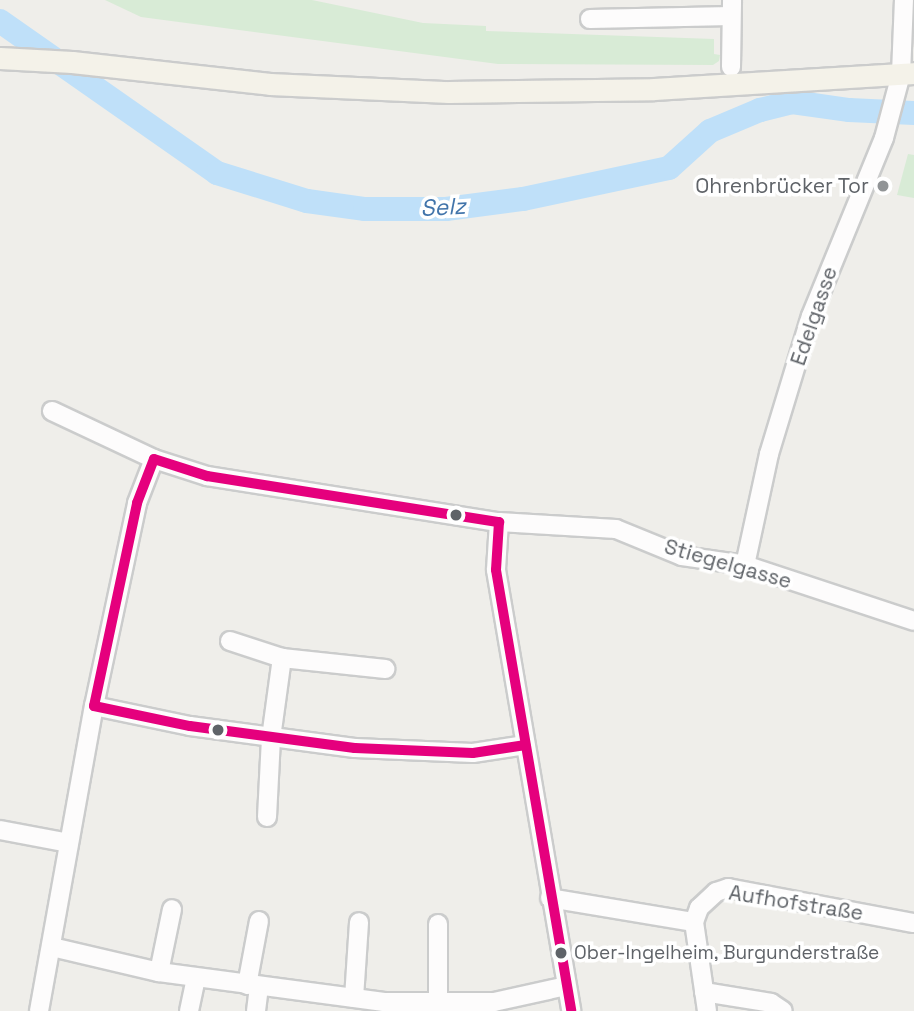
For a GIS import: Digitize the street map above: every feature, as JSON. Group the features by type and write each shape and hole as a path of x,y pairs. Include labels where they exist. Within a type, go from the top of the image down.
{"main road":[{"path":"0,58 38,59 331,88 519,93 654,89 908,73"}],"street":[{"name":"Edelgasse","path":"745,565 769,454 811,316 884,138 894,99 908,73 904,0"},
{"path":"590,19 732,8 731,67"},
{"name":"Stiegelgasse","path":"52,411 154,459 207,476 499,522 616,529 682,556 745,565 914,621"},
{"path":"39,1011 94,706 137,503 154,459"},
{"path":"499,522 496,570 571,1011"},
{"path":"230,641 282,658 385,669"},
{"path":"267,817 271,738 282,658"},
{"path":"94,706 190,726 379,750 473,753 525,745"},
{"path":"0,830 69,844"},
{"name":"Aufhofstraße","path":"694,922 699,908 708,898 728,888 914,923"},
{"path":"550,898 694,922 707,1011"},
{"path":"159,972 172,909"},
{"path":"256,1011 253,986 259,921"},
{"path":"354,998 359,922"},
{"path":"438,924 438,1002"},
{"path":"52,947 159,972 354,998 384,1007 438,1002 494,1002 565,986"},
{"path":"189,1011 195,978"},
{"path":"704,992 771,1003 783,1011"}],"green space":[{"path":"105,0 312,0 423,23 486,26 486,31 714,39 714,54 720,55 719,61 713,65 498,64 141,17"},
{"path":"908,154 914,155 914,198 897,195"}],"waterway":[{"name":"Selz","path":"0,21 217,173 307,201 365,209 446,209 523,199 669,168 710,131 760,110 792,102 849,110 914,113"}],"transit line":[{"path":"154,459 207,476 499,522"},
{"path":"94,706 137,503 154,459"},
{"path":"499,522 496,570 571,1011"},
{"path":"94,706 190,726 355,748 473,753 525,745"}],"place":[{"name":"Ohrenbrücker Tor","path":"883,186"},
{"name":"Ober-Ingelheim, Burgunderstraße","path":"561,953"}]}
